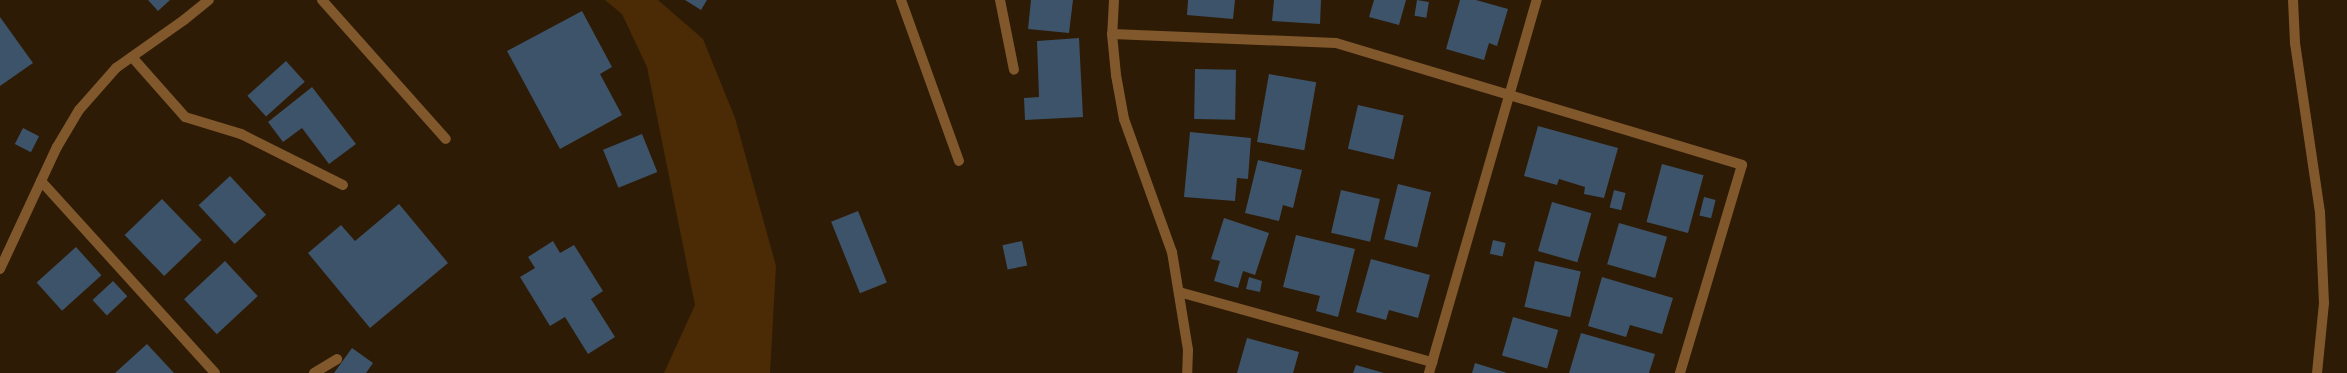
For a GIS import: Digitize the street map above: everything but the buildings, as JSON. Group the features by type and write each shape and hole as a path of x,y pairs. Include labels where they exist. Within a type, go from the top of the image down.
{"street":[{"path":"0,269 58,146 79,110 116,68 184,20 209,0"},
{"path":"322,0 446,139"},
{"path":"901,0 959,161"},
{"path":"1000,0 1014,70"},
{"path":"1114,0 1112,34 1116,75 1124,119 1172,252 1188,350 1187,373"},
{"path":"1429,373 1508,95 1537,0"},
{"path":"2293,0 2295,43 2320,212 2324,303 2317,373"},
{"path":"1112,34 1336,44 1742,165 1680,373"},
{"path":"132,56 185,118 241,134 343,185"},
{"path":"42,180 215,373"},
{"path":"1179,292 1432,362"},
{"path":"314,373 337,359"}],"shaded area":[{"path":"605,0 658,0 703,39 735,118 776,266 770,373 664,373 695,305 647,67 622,14"}]}
